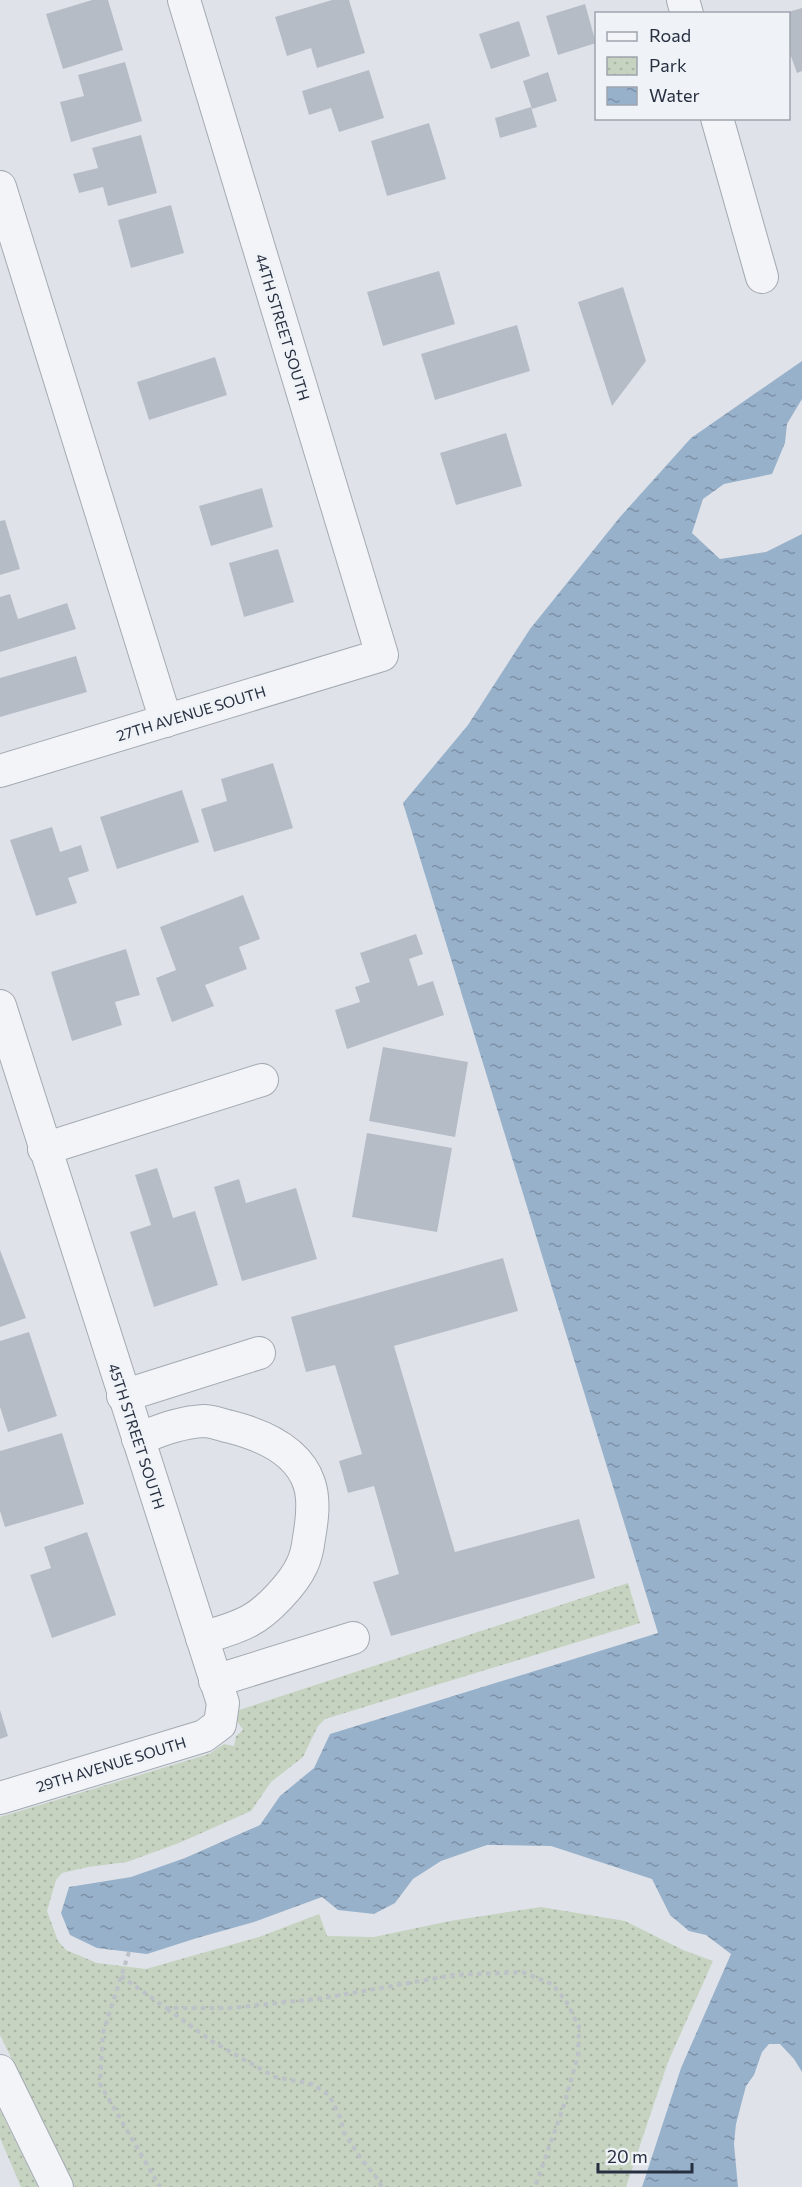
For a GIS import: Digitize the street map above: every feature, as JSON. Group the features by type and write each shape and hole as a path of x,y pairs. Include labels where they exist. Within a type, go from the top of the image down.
{"street":[{"name":"44TH STREET SOUTH","path":"184,0 382,655"},
{"path":"718,120 762,277"},
{"path":"0,187 166,721"},
{"name":"27TH AVENUE SOUTH","path":"0,771 382,655"},
{"name":"45TH STREET SOUTH","path":"0,1006 223,1703 220,1724"},
{"path":"44,1149 262,1080"},
{"path":"123,1396 259,1353"},
{"path":"138,1439 165,1428 207,1421 248,1431 273,1443 292,1457 305,1473 310,1486 312,1502 308,1544 302,1565 291,1583 251,1620 202,1638"},
{"path":"215,1681 353,1638"},
{"name":"29TH AVENUE SOUTH","path":"0,1798 204,1736 220,1724"},
{"path":"0,2071 57,2187"}],"path":[{"path":"129,1952 103,2033 100,2084 160,2187"},
{"path":"166,2008 231,2008 324,1998 454,1975 522,1972 552,1984 566,2001 579,2027 578,2056 564,2105 535,2187"},
{"path":"121,1976 213,2042 275,2077 312,2084 329,2096 340,2117 344,2133 380,2182 381,2187"}],"green space":[{"path":"628,1583 640,1623 325,1719 318,1726 303,1757 271,1782 251,1811 179,1843 127,1862 62,1873 56,1880 47,1911 58,1941 66,1950 97,1963 146,1969 259,1937 319,1914 327,1936 374,1937 450,1921 541,1907 625,1921 683,1950 713,1961 668,2062 626,2187 75,2187 0,2035 0,1817 209,1754 224,1744 234,1746 236,1736 243,1730 237,1721 239,1710"},
{"path":"0,2110 38,2187 21,2187 0,2138"}],"water":[{"path":"802,361 802,399 787,424 785,443 772,474 724,484 703,499 692,533 720,559 766,552 802,534 802,2072 780,2044 769,2044 762,2052 754,2075 746,2086 736,2124 734,2144 738,2187 642,2187 681,2068 731,1954 706,1935 689,1931 670,1915 652,1879 551,1846 487,1845 441,1861 413,1879 395,1903 374,1914 338,1910 322,1897 254,1922 147,1954 97,1948 70,1935 61,1913 69,1887 131,1877 185,1858 260,1825 280,1796 314,1768 330,1734 658,1633 403,803 468,725 530,629 620,517 691,438"}],"building":[{"path":"92,0 108,0 123,50 63,69 46,14"},
{"path":"332,0 349,0 365,53 317,68 311,48 287,56 275,17"},
{"path":"585,4 595,43 558,55 546,16"},
{"path":"802,8 802,71 797,73 790,54 790,12 788,12"},
{"path":"519,21 530,56 491,69 479,34"},
{"path":"125,62 142,121 71,142 60,102 84,96 78,75"},
{"path":"369,70 384,118 339,132 331,108 309,115 302,91"},
{"path":"548,72 557,101 532,109 523,81"},
{"path":"531,107 537,127 500,138 495,118"},
{"path":"429,123 446,179 387,196 371,141"},
{"path":"141,135 157,193 108,206 103,187 79,193 73,174 98,168 92,148"},
{"path":"171,205 184,253 131,268 118,220"},
{"path":"439,271 455,324 383,346 367,292"},
{"path":"623,287 646,361 612,406 578,302"},
{"path":"517,325 530,371 435,400 421,354"},
{"path":"215,357 227,395 149,420 137,382"},
{"path":"506,433 522,486 456,505 440,453"},
{"path":"262,488 273,527 211,546 199,506"},
{"path":"5,520 20,569 0,575 0,521"},
{"path":"278,549 294,602 244,617 229,563"},
{"path":"10,594 18,619 67,603 76,629 0,652 0,597"},
{"path":"76,656 87,692 0,717 0,678"},
{"path":"273,763 293,828 214,852 201,809 227,801 221,779"},
{"path":"182,790 199,842 117,869 100,817"},
{"path":"52,827 60,852 81,845 89,871 68,878 77,903 36,916 10,840"},
{"path":"243,895 260,939 239,947 247,969 205,985 214,1006 172,1022 156,978 176,970 160,927"},
{"path":"416,934 423,954 409,959 418,986 433,981 444,1015 347,1049 335,1010 360,1002 355,987 370,982 360,953"},
{"path":"126,949 140,995 115,1002 122,1025 72,1041 51,972"},
{"path":"383,1047 468,1062 455,1137 369,1121"},
{"path":"367,1133 452,1148 437,1232 352,1217"},
{"path":"157,1168 173,1218 195,1211 218,1285 154,1307 130,1232 151,1225 135,1175"},
{"path":"239,1179 246,1203 296,1188 317,1259 242,1281 214,1187"},
{"path":"0,1250 26,1318 0,1327"},
{"path":"503,1258 518,1311 394,1346 455,1552 579,1519 595,1578 391,1636 373,1582 399,1574 374,1486 348,1493 339,1461 362,1454 335,1365 306,1372 291,1317"},
{"path":"29,1332 57,1416 8,1432 0,1407 0,1341"},
{"path":"62,1433 84,1504 5,1527 0,1511 0,1451"},
{"path":"87,1532 116,1615 52,1638 30,1575 51,1568 44,1547"},
{"path":"0,1710 8,1736 0,1739"}]}
